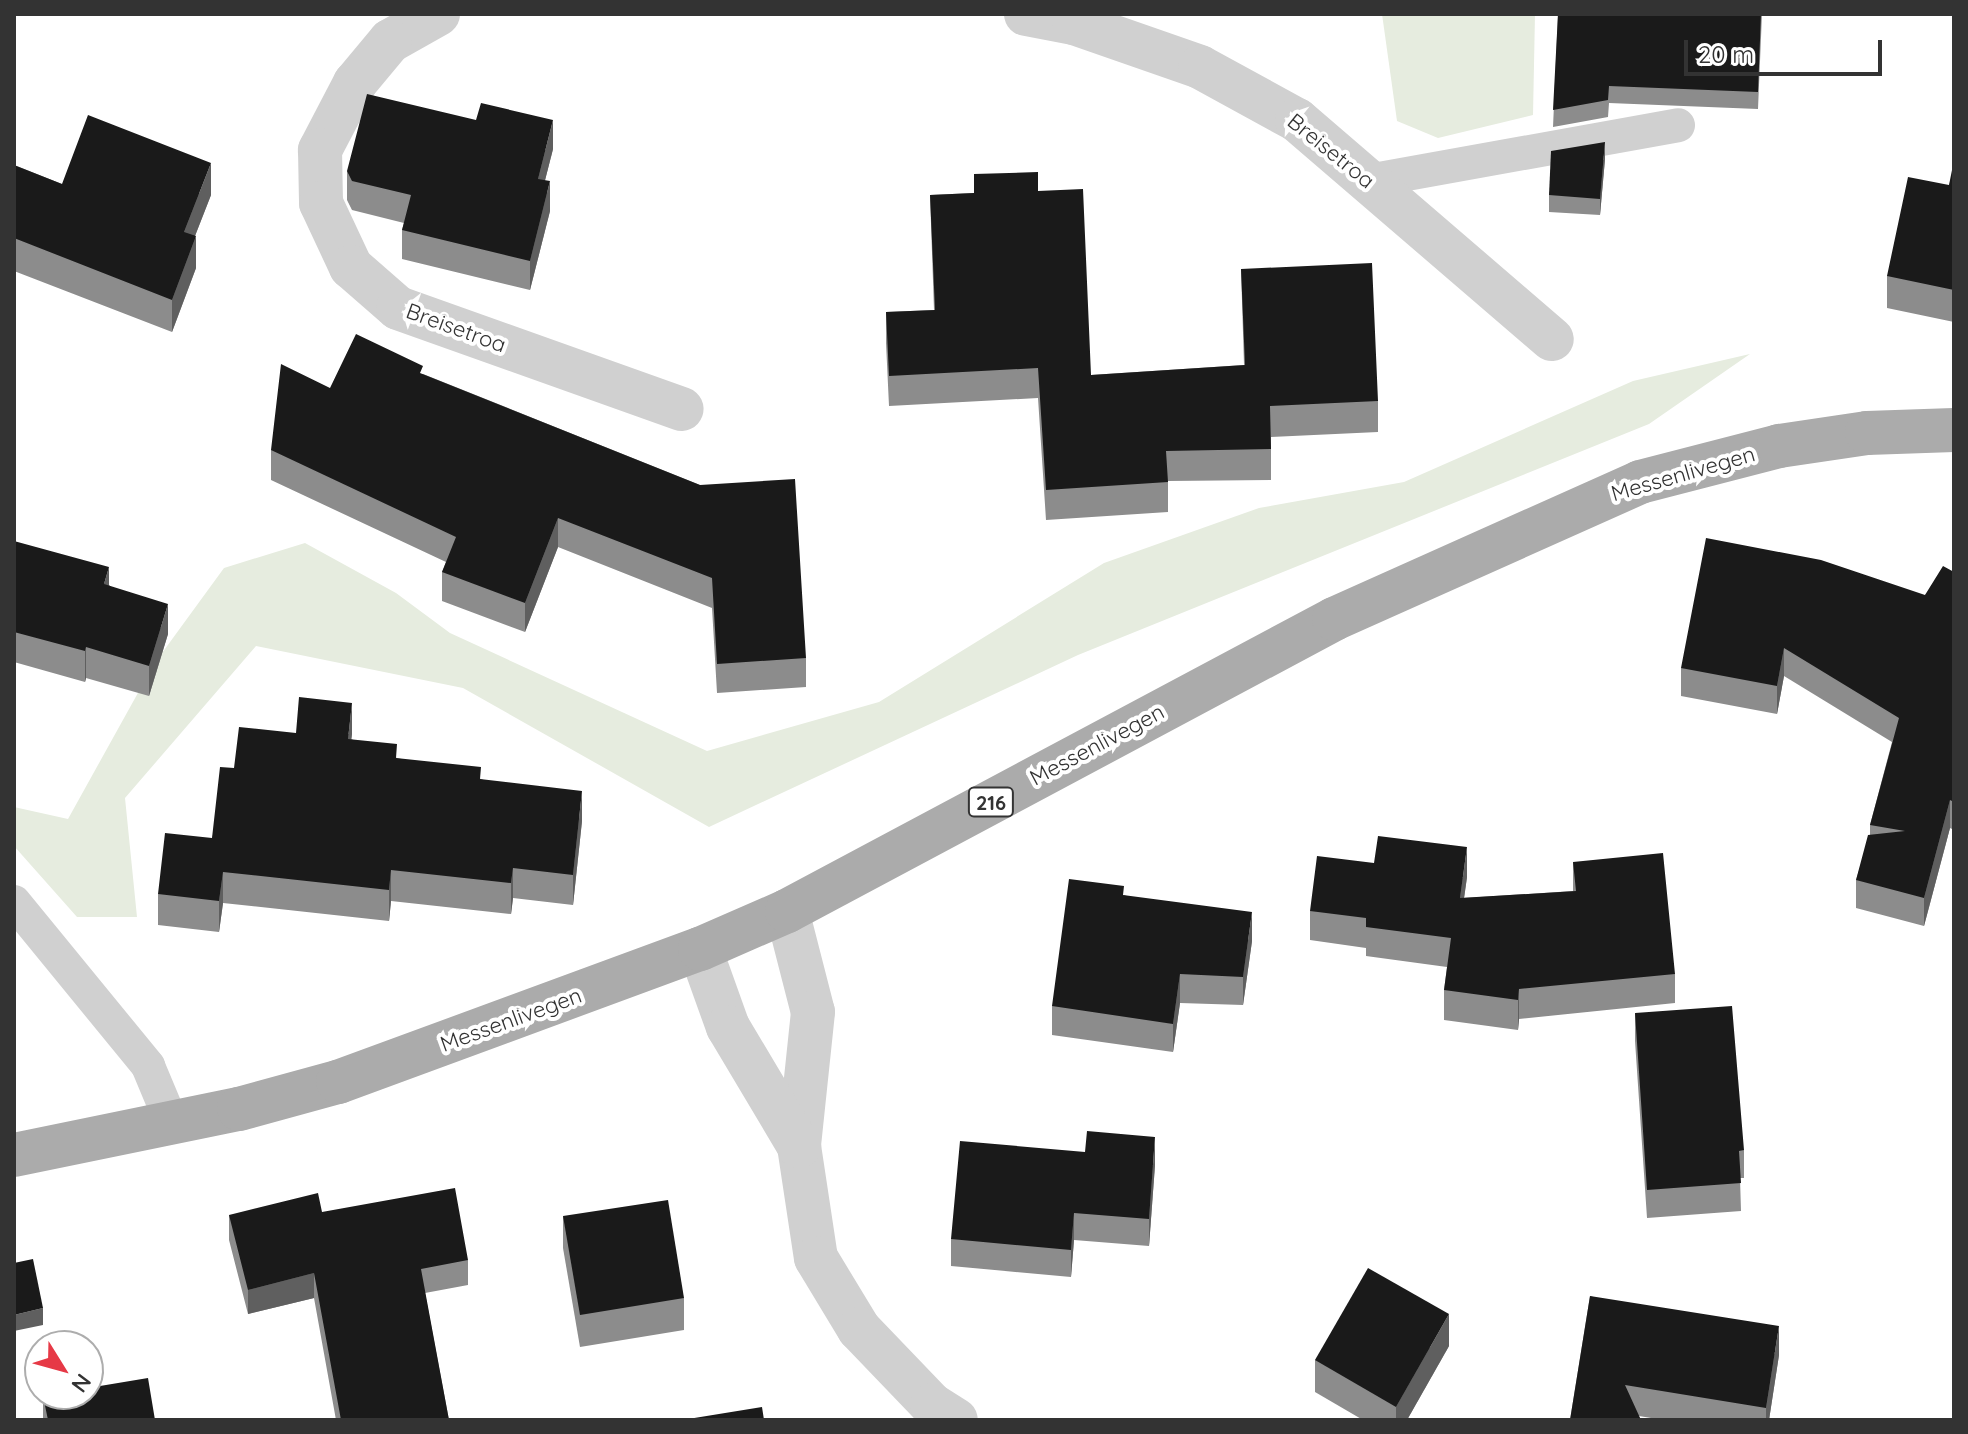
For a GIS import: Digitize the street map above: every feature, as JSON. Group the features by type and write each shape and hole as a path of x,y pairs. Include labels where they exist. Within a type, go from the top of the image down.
{"main road":[{"name":"Messenlivegen","path":"14,1155 338,1082 700,949 787,911 1334,619 1565,512 1640,482 1779,446 1867,433 1954,430"}],"street":[{"name":"Breisetroa","path":"438,14 390,41 355,83 320,150 321,203 351,267 398,308 682,409"},
{"name":"Breisetroa","path":"1026,14 1074,23 1200,67 1297,120 1552,339"},
{"path":"787,911 813,1012 799,1146 816,1258 859,1329 932,1405 956,1420"},
{"path":"700,949 728,1027 799,1146"}],"lane":[{"path":"1368,181 1678,125"},
{"path":"14,902 148,1066 171,1121"}],"shaded area":[{"path":"1382,14 1535,14 1533,115 1438,138 1397,121"},
{"path":"1750,354 1649,424 1078,655 709,827 463,688 256,646 125,798 137,917 77,917 14,846 14,807 68,819 154,664 224,568 305,543 396,593 450,633 707,751 879,702 1104,563 1259,508 1404,482 1633,381"}],"building":[{"path":"1558,14 1761,14 1758,92 1609,86 1608,100 1553,110"},
{"path":"367,94 476,120 481,103 553,120 538,179 550,181 530,261 402,230 411,195 352,181 347,171"},
{"path":"88,115 211,163 184,232 196,236 172,300 14,238 14,165 62,184"},
{"path":"1605,142 1600,199 1549,195 1551,151"},
{"path":"1952,170 1954,290 1887,276 1908,177 1949,185"},
{"path":"1038,172 1038,191 1083,189 1091,375 1245,365 1241,269 1372,263 1378,401 1270,406 1271,449 1166,451 1168,482 1046,490 1038,368 889,376 886,312 935,310 930,195 974,193 974,174"},
{"path":"356,334 423,366 420,373 700,485 795,479 806,658 717,664 712,578 558,518 525,603 442,572 456,537 271,450 281,364 330,388"},
{"path":"1706,538 1821,560 1925,595 1943,566 1954,572 1954,802 1950,800 1924,898 1856,880 1868,835 1905,831 1870,825 1899,718 1784,648 1777,686 1681,668"},
{"path":"14,541 109,567 104,584 168,604 149,666 86,647 85,651 14,632"},
{"path":"299,697 352,703 348,739 397,744 396,758 481,767 480,779 582,791 573,875 513,868 511,883 391,870 389,890 223,872 219,901 158,894 165,833 212,838 220,767 234,768 239,727 296,733"},
{"path":"1378,836 1467,847 1460,898 1576,891 1573,862 1663,853 1675,974 1519,989 1518,1000 1444,990 1451,938 1366,927 1366,918 1310,911 1317,856 1374,863"},
{"path":"1069,879 1124,886 1123,895 1252,912 1243,977 1180,974 1173,1024 1052,1006"},
{"path":"1732,1006 1744,1150 1739,1151 1741,1183 1647,1190 1635,1013"},
{"path":"1087,1131 1155,1137 1149,1219 1074,1213 1071,1250 951,1239 960,1141 1085,1152"},
{"path":"455,1188 468,1260 421,1269 449,1420 341,1420 314,1273 248,1290 229,1215 318,1193 322,1212"},
{"path":"668,1200 684,1298 580,1315 563,1216"},
{"path":"33,1259 43,1308 14,1315 14,1263"},
{"path":"1368,1268 1449,1314 1396,1407 1315,1360"},
{"path":"1590,1296 1779,1326 1766,1408 1625,1385 1641,1420 1570,1420"},
{"path":"148,1378 155,1420 48,1420 46,1410 104,1410 104,1385"},
{"path":"762,1407 764,1420 682,1420"}]}
